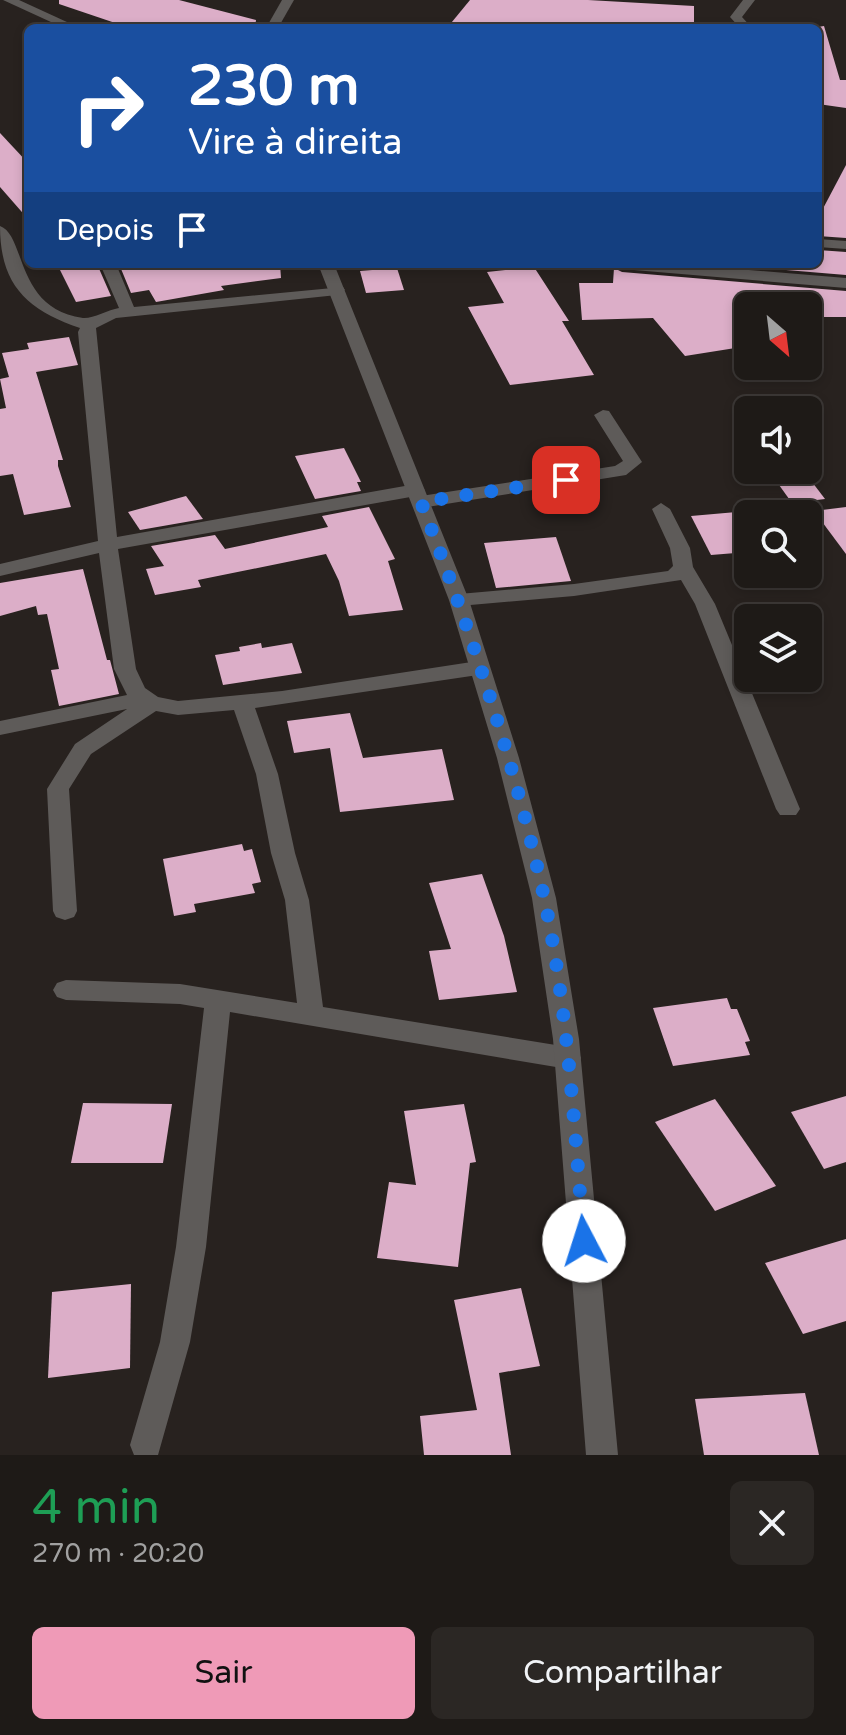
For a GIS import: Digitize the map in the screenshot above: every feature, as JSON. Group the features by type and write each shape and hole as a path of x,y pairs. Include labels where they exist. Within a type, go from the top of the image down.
{"street":[{"path":"9,0 65,24"},
{"path":"274,24 288,0"},
{"path":"742,24 736,17 738,10 749,0"},
{"path":"0,230 25,291 32,300 57,314 88,325"},
{"path":"822,243 846,245"},
{"path":"110,268 128,312"},
{"path":"328,268 459,600 508,758 544,898 568,1058 602,1455"},
{"path":"669,268 846,283"},
{"path":"148,701 136,692 125,669 108,543 86,332 88,325 97,319 128,312 337,290"},
{"path":"0,570 108,543 418,496 620,471 633,462 603,415"},
{"path":"661,509 680,548 683,567 705,604 788,809"},
{"path":"459,600 669,578 683,567"},
{"path":"0,728 148,701 178,708 478,668"},
{"path":"65,911 58,789 83,749 148,701"},
{"path":"242,701 267,774 283,853 297,900 311,1014"},
{"path":"66,990 180,994 568,1058"},
{"path":"146,1445 175,1342 191,1247 218,1000"}],"building":[{"path":"59,0 179,0 256,20 256,24 118,24 59,4"},
{"path":"470,0 588,0 694,6 694,24 450,24"},
{"path":"822,26 840,80 846,80 846,108 822,105"},
{"path":"0,133 24,159 24,214 0,187"},
{"path":"846,165 846,238 822,236 822,210"},
{"path":"822,250 846,252 846,275 761,268 822,268"},
{"path":"59,268 99,268 111,296 76,302"},
{"path":"121,268 280,268 281,278 221,286 224,290 156,302 149,290 131,293"},
{"path":"397,268 404,290 366,293 360,271"},
{"path":"535,268 569,321 562,321 594,375 510,385 468,307 504,303 487,272"},
{"path":"614,268 622,272 846,291 846,317 822,317 822,292 734,292 734,348 685,356 653,318 582,320 579,283 613,283"},
{"path":"69,337 78,365 36,372 63,460 58,460 58,466 71,507 24,515 13,474 0,476 0,409 6,408 0,379 9,377 2,353 29,349 27,343"},
{"path":"344,448 361,482 357,482 361,491 315,499 295,456"},
{"path":"778,484 814,484 825,499 817,500 790,500"},
{"path":"186,496 203,519 140,530 128,512"},
{"path":"369,507 395,559 388,561 403,610 349,616 339,581 326,554 198,580 201,587 155,595 146,569 164,566 151,546 215,535 225,549 328,527 322,516"},
{"path":"846,507 846,554 822,522 822,510"},
{"path":"734,512 734,553 711,555 691,516"},
{"path":"556,537 571,581 496,588 484,543"},
{"path":"83,569 119,694 59,706 51,670 59,669 47,614 38,615 36,606 0,616 0,583"},
{"path":"261,643 262,648 292,643 302,673 223,685 215,655 240,651 239,647"},
{"path":"350,713 363,758 442,749 454,800 340,812 330,748 294,753 287,721"},
{"path":"242,844 244,851 252,849 261,882 252,884 255,893 194,904 196,912 174,916 163,859"},
{"path":"482,874 504,936 517,992 439,1000 429,951 451,949 429,883"},
{"path":"727,998 731,1009 737,1009 750,1041 745,1042 750,1055 673,1066 653,1008"},
{"path":"846,1096 846,1162 824,1169 791,1112"},
{"path":"715,1099 776,1186 715,1211 655,1122"},
{"path":"83,1103 172,1104 163,1163 71,1163"},
{"path":"464,1104 476,1162 470,1163 458,1267 377,1258 389,1182 416,1185 404,1111"},
{"path":"846,1239 846,1321 803,1334 765,1263"},
{"path":"131,1284 130,1368 48,1378 52,1292"},
{"path":"521,1288 540,1366 499,1373 511,1455 424,1455 420,1416 477,1410 454,1300"},
{"path":"805,1393 819,1455 704,1455 695,1399"}],"route":[{"path":"566,480 421,502 459,600 508,758 544,898 566,1039 584,1241"}]}
